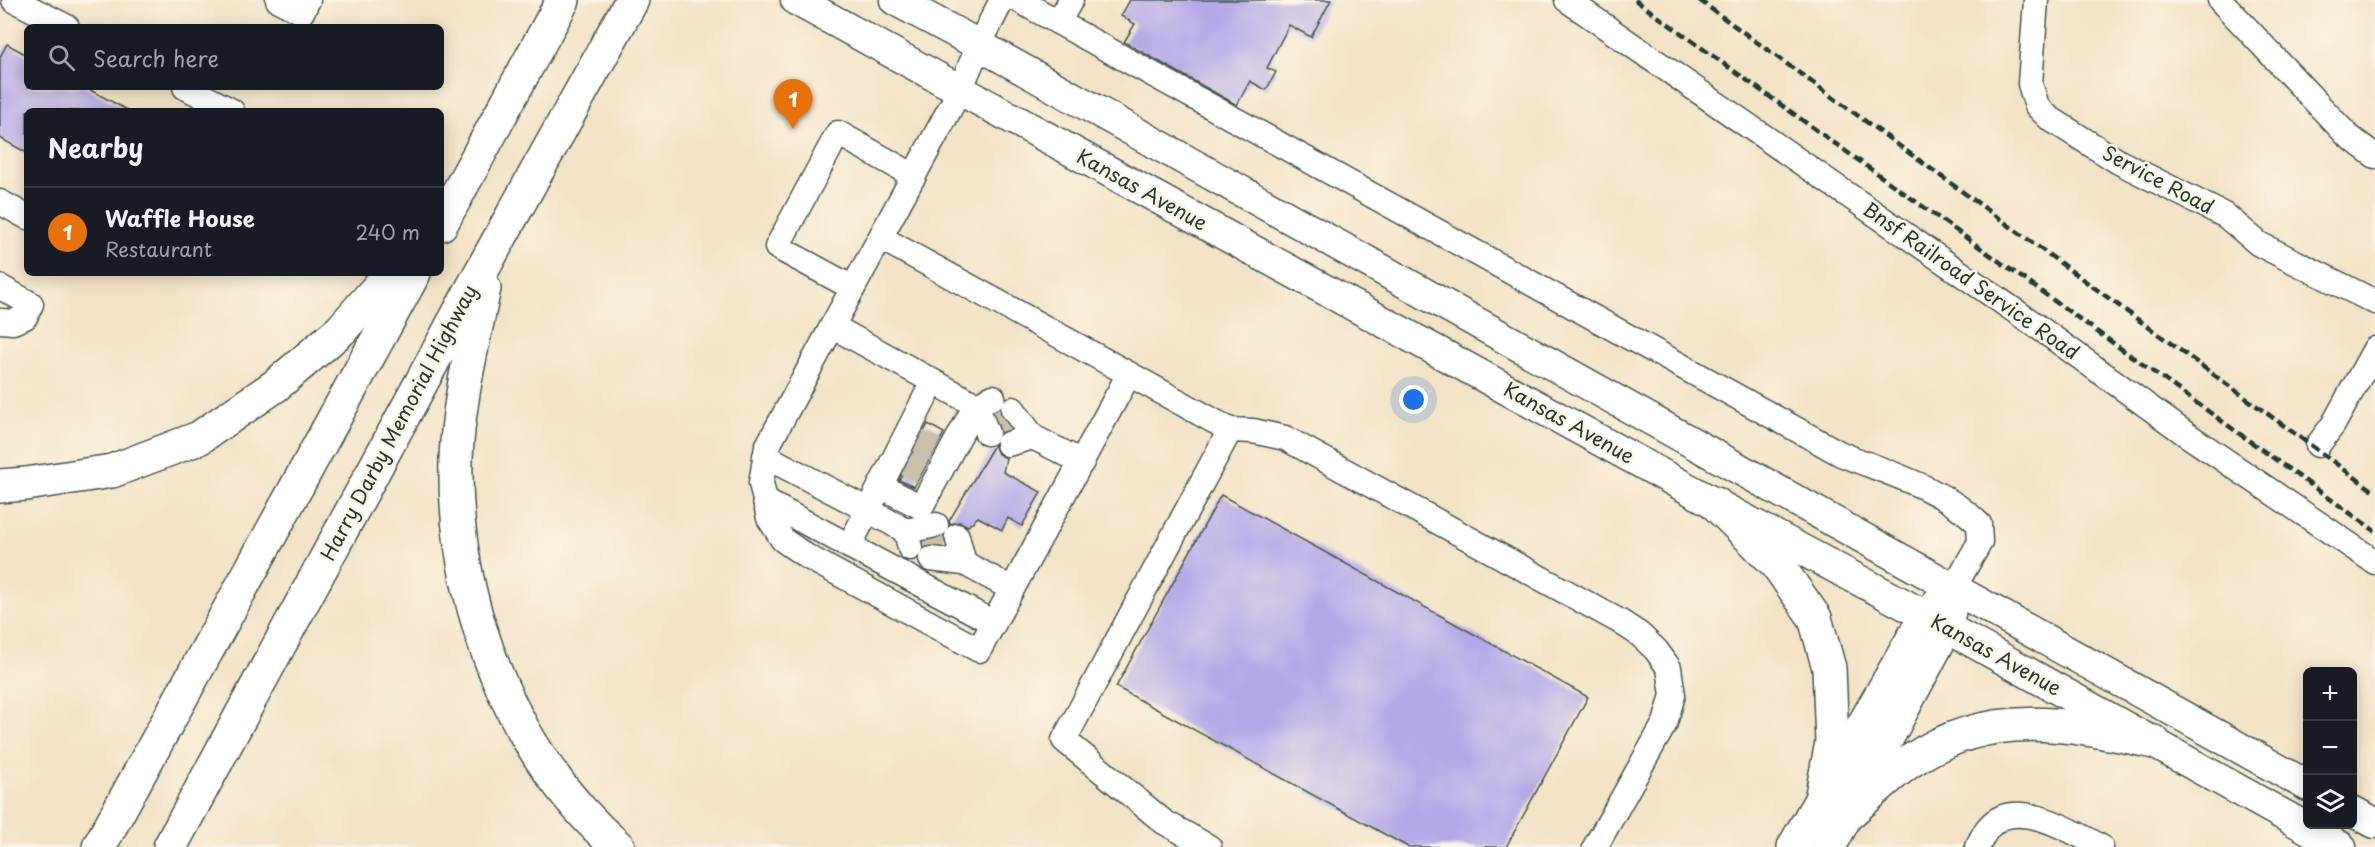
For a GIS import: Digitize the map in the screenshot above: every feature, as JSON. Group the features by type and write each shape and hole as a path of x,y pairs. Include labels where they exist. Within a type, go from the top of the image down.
{"highway":[{"path":"444,215 564,0"},
{"name":"Harry Darby Memorial Highway","path":"170,847 492,252 627,10"},
{"path":"492,252 465,382 456,458 460,527 469,591 490,657 512,708 544,762 576,804 618,847"},
{"path":"0,486 112,471 199,438 275,386 341,330 388,276"},
{"path":"99,847 412,276"},
{"path":"1716,504 1777,564 1815,618 1829,668 1835,807 1829,847"},
{"path":"1835,807 1953,590"},
{"path":"1794,847 1835,807 1954,736 2006,724 2086,727 2154,742"}],"main road":[{"name":"Kansas Avenue","path":"796,0 1936,622 2341,847"},
{"name":"Kansas Avenue","path":"895,0 2303,784"},
{"path":"2357,813 2375,823"}],"street":[{"path":"14,0 61,24"},
{"path":"278,0 302,12 308,0"},
{"path":"1002,0 979,45 960,90 767,447 761,483 769,518 783,540 806,556 979,650 1130,374"},
{"path":"1018,0 1841,454 1920,485 1964,508 1979,524 1980,542 1953,590"},
{"path":"1058,22 1071,0"},
{"name":"Bnsf Railroad Service Road","path":"1567,0 2041,329 2186,434 2375,562"},
{"name":"Service Road","path":"2036,0 2030,84 2037,106 2049,118 2119,162 2226,216 2259,244 2375,302"},
{"path":"2220,0 2348,135 2375,156"},
{"path":"191,90 226,108"},
{"path":"853,288 777,247 838,133 914,176"},
{"path":"0,202 24,215"},
{"path":"881,238 1230,430 1253,431 1285,438 1639,634 1656,650 1668,668 1673,695 1665,723 1595,847"},
{"path":"0,287 31,304 25,317 13,322 0,321"},
{"path":"832,326 997,418 1082,462"},
{"path":"2318,445 2333,425 2375,349"},
{"path":"849,546 880,486 915,468 927,445 933,382"},
{"path":"880,486 921,507 915,468 927,445 997,418 1033,437"},
{"path":"1209,847 1164,822 1064,740 1230,430"},
{"path":"765,456 929,541 1012,589"},
{"path":"765,501 994,623"},
{"path":"1977,847 1989,826 2002,818 2015,814 2036,816 2101,847"}],"building":[{"path":"1130,0 1331,0 1311,37 1289,25 1267,68 1276,72 1266,90 1250,81 1237,105 1124,42 1135,24 1121,16"},
{"path":"7,44 24,53 24,90 90,90 124,108 24,108 24,151 0,138 0,57"},
{"path":"928,424 944,433 914,487 899,480"},
{"path":"994,445 998,454 1006,458 1003,472 1041,492 1022,526 1008,518 1002,530 978,517 968,526 960,522 950,524 949,521"},
{"path":"1221,495 1588,697 1506,847 1408,847 1116,687"}],"tunnel":[{"path":"990,413 1011,425"},
{"path":"918,441 935,450"},
{"path":"906,463 922,472"},
{"path":"920,539 941,550"}],"railway":[{"path":"1635,0 2375,531"},
{"path":"1699,0 2375,492"}],"place":[{"name":"Waffle House","path":"793,129"}]}
